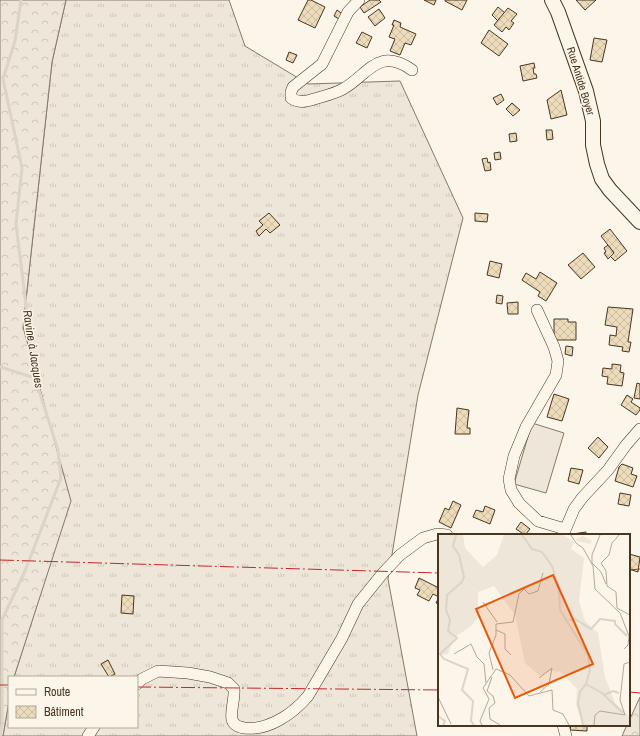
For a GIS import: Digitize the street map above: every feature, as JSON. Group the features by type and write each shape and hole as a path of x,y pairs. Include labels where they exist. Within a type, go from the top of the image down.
{"main road":[{"name":"Rue Antide Boyer","path":"552,0 558,12 586,92 592,121 593,145 602,179 610,190 640,222"}],"street":[{"path":"359,0 348,12 322,64 293,87 290,92 291,98 296,101 303,102 332,94 344,88 372,66 382,62 393,61 404,64 412,70"},
{"path":"537,310 554,347 558,361 556,374 526,427 514,456 509,479 511,490 519,503 538,521 564,532 574,509 582,498 608,470 640,429"},
{"path":"138,683 142,679 158,671 188,673 210,677 228,683 234,689 231,719 234,724 242,728 256,729 279,720 301,705 308,696 342,638 358,604 382,573 400,555 423,538 438,534"},
{"path":"563,726 566,736"}],"green space":[{"path":"0,0 66,0 52,62 23,327 71,501 14,676 8,676 8,707 3,736 0,736"},
{"path":"66,0 229,0 245,46 308,84 400,81 463,218 418,395 388,579 417,736 3,736 8,707 8,728 138,728 138,676 14,676 70,501 23,327 52,62"},
{"path":"532,423 564,433 546,493 514,484"},
{"path":"640,697 640,736 622,736 627,726 630,726 630,719"}],"building":[{"path":"308,0 325,7 315,28 298,20"},
{"path":"370,0 379,0 381,2 364,13 360,7"},
{"path":"424,0 436,0 434,5"},
{"path":"445,0 467,0 462,10"},
{"path":"576,0 596,0 585,10"},
{"path":"498,7 505,13 498,21 492,15"},
{"path":"508,8 517,14 511,21 514,23 509,30 506,27 502,32 494,25"},
{"path":"379,9 385,18 375,26 368,17"},
{"path":"337,10 344,15 342,21 334,16"},
{"path":"394,20 401,23 400,27 416,34 411,45 405,43 400,55 390,51 395,39 389,37 394,25 392,25"},
{"path":"489,30 508,44 499,56 481,43"},
{"path":"362,32 372,37 367,48 356,43"},
{"path":"594,38 607,40 602,62 590,60"},
{"path":"289,52 297,55 293,63 286,60"},
{"path":"534,63 534,74 536,74 537,78 523,81 520,66"},
{"path":"561,90 567,115 551,119 547,100"},
{"path":"501,94 504,100 497,105 493,98"},
{"path":"512,103 520,110 513,116 506,109"},
{"path":"546,130 552,130 553,139 547,140"},
{"path":"516,133 517,141 510,142 509,134"},
{"path":"500,152 501,159 495,160 494,153"},
{"path":"487,158 488,163 490,162 491,170 485,171 482,159"},
{"path":"269,213 280,225 270,233 266,229 259,236 256,231 263,225 259,221"},
{"path":"475,213 488,214 487,222 475,221"},
{"path":"610,229 627,251 615,261 610,256 614,253 601,236"},
{"path":"608,245 614,253 608,259 604,253 606,252 604,248"},
{"path":"583,253 595,267 581,279 568,265"},
{"path":"490,261 502,264 499,278 487,275"},
{"path":"540,272 557,283 546,301 538,296 540,292 522,280 526,273 536,279"},
{"path":"497,295 503,296 502,304 496,303"},
{"path":"518,302 518,314 508,314 507,303"},
{"path":"608,307 633,309 628,342 631,342 629,352 622,351 623,347 609,345 610,335 616,336 617,327 605,325"},
{"path":"554,319 568,319 568,322 576,322 576,340 554,340"},
{"path":"566,346 573,347 572,356 565,354"},
{"path":"612,364 621,365 620,372 624,373 622,386 607,384 608,377 602,376 603,368 612,369"},
{"path":"637,383 640,384 640,399 634,398"},
{"path":"554,394 569,399 562,421 547,417"},
{"path":"627,395 633,399 631,402 640,408 636,415 621,405"},
{"path":"457,408 469,410 467,428 470,428 470,434 455,434"},
{"path":"598,437 608,447 599,458 588,448"},
{"path":"622,464 633,468 631,474 637,476 633,487 615,481 619,467"},
{"path":"571,468 583,470 579,484 568,481"},
{"path":"620,493 631,495 629,506 618,504"},
{"path":"453,501 461,505 451,528 439,522 445,508 449,510"},
{"path":"485,506 495,510 490,524 473,517 476,510 483,512"},
{"path":"521,522 530,529 526,534 524,534 516,529"},
{"path":"586,532 586,534 573,534"},
{"path":"630,554 640,557 638,572 630,569"},
{"path":"419,578 438,588 438,596 433,594 429,601 417,595 420,590 415,588"},
{"path":"122,595 134,596 133,614 121,613"},
{"path":"108,660 115,674 108,676 101,664"},
{"path":"571,726 587,726 587,731 570,730"}],"waterway":[{"name":"Ravine à Jacques","path":"0,736 2,724 2,620 25,571 61,478 58,450 35,378 16,224 22,168 3,79 15,41 21,0"},
{"path":"0,367 35,378"}],"power":[{"path":"0,560 438,573"},
{"path":"630,570 640,569"},
{"path":"0,685 8,685"},
{"path":"138,687 438,690"},
{"path":"630,692 640,693"}]}
